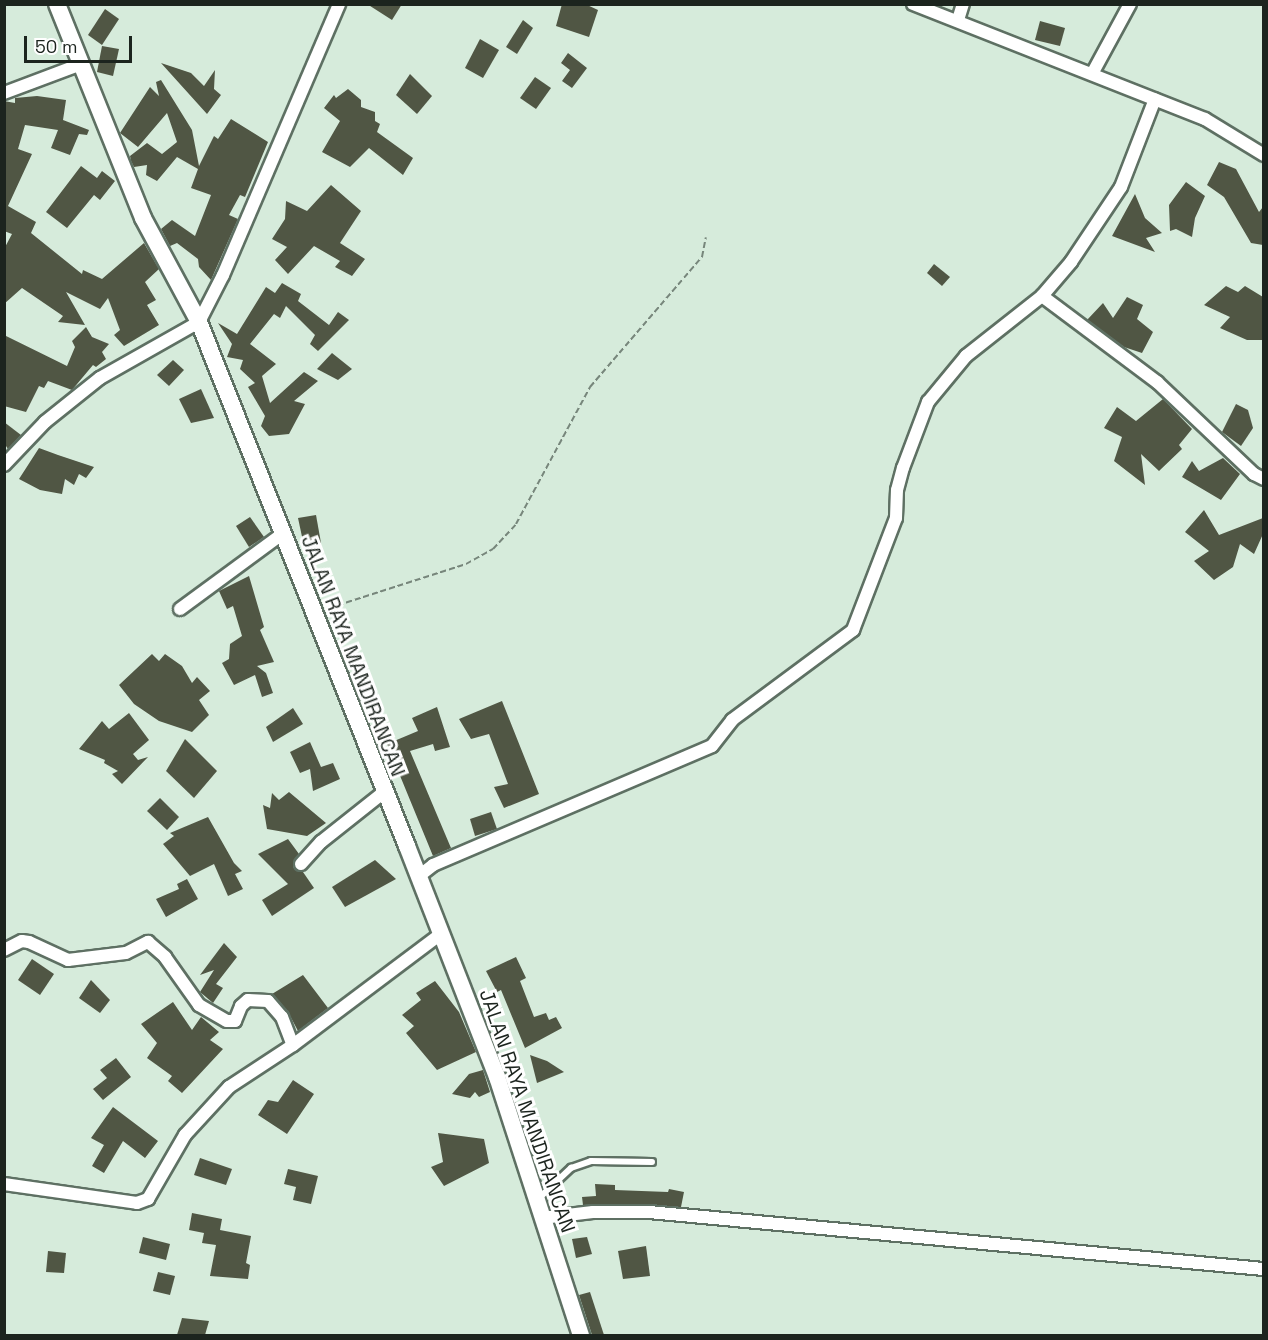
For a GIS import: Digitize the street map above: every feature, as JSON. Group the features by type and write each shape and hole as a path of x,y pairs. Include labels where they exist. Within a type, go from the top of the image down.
{"street":[{"name":"JALAN RAYA MANDIRANCAN","path":"57,4 79,65 143,218 199,322 441,934 497,1077 581,1335"},
{"path":"4,465 45,422 100,378 199,322 223,275 339,4"},
{"path":"913,4 1205,119 1263,155"},
{"path":"958,20 963,4"},
{"path":"1092,74 1130,4"},
{"path":"4,93 79,65"},
{"path":"418,876 433,865 712,746 732,720 854,630 896,518 903,468 928,402 966,356 1042,296 1071,262 1121,187 1155,99"},
{"path":"1042,296 1157,382 1254,474 1263,479"},
{"path":"180,609 282,534"},
{"path":"301,864 321,842 384,792"},
{"path":"4,1184 137,1203 148,1198 185,1135 229,1087 293,1045 441,934"},
{"path":"4,950 22,941 29,942 68,960 126,953 148,942 165,957 199,1005 227,1021 235,1021 241,1006 248,1000 268,1001 282,1017 293,1045"},
{"path":"542,1218 593,1212 649,1212 1263,1269"}],"lane":[{"path":"537,1200 571,1168 591,1161 652,1162"}],"path":[{"path":"314,614 380,589 473,561 493,549 516,524 590,387 702,257 706,237"}],"building":[{"path":"367,4 402,4 392,20"},
{"path":"562,4 585,4 598,10 589,37 556,26"},
{"path":"105,9 119,19 102,45 88,35"},
{"path":"523,20 533,28 517,54 506,47"},
{"path":"1040,21 1065,28 1060,46 1035,40"},
{"path":"480,39 499,50 483,78 465,68"},
{"path":"102,46 119,49 113,76 97,72"},
{"path":"568,53 587,68 572,88 562,81 570,70 561,63"},
{"path":"161,63 191,73 204,86 215,70 214,89 221,95 207,114"},
{"path":"410,74 432,96 417,114 396,95"},
{"path":"535,77 551,88 536,109 520,98"},
{"path":"161,80 192,130 199,166 214,136 218,139 231,119 268,142 245,197 240,195 229,215 238,219 211,280 199,267 198,259 177,243 170,246 161,229 172,220 195,236 211,195 191,188 198,169 177,157 157,181 146,175 147,165 134,167 131,161 130,156 147,143 162,154 177,142 167,113 138,147 120,133 150,87 159,96 156,82"},
{"path":"348,89 361,100 361,107 375,112 375,121 380,124 377,132 413,158 403,175 369,148 350,167 322,152 340,121 324,108 334,95 336,98"},
{"path":"37,96 66,100 63,120 89,130 87,135 79,134 70,155 51,148 58,130 25,125 18,149 32,154 8,206 36,222 31,233 82,274 83,270 102,279 144,243 159,269 145,282 156,300 147,305 159,325 124,346 114,335 120,330 108,298 100,309 66,292 85,325 58,322 63,316 22,288 4,304 4,249 12,234 4,231 4,101 15,103 15,98"},
{"path":"1219,162 1236,169 1259,212 1263,207 1263,245 1251,243 1224,197 1207,185"},
{"path":"81,166 97,178 102,171 115,181 100,200 94,195 67,228 46,212"},
{"path":"1186,182 1205,196 1195,218 1192,237 1176,229 1170,231 1169,205"},
{"path":"331,185 361,211 340,243 365,259 352,276 335,267 340,261 314,246 288,274 275,260 287,247 272,239 285,219 286,201 307,211"},
{"path":"1135,194 1145,218 1162,233 1146,238 1155,252 1112,236"},
{"path":"934,264 950,277 942,286 927,273"},
{"path":"282,283 301,294 298,301 329,325 338,312 349,320 318,351 310,344 315,335 286,306 280,318 274,314 250,344 276,364 262,376 270,403 304,372 318,381 294,401 305,404 289,434 269,436 261,426 265,416 248,387 255,383 240,369 243,360 227,357 232,344 218,323 237,334 266,287 275,293"},
{"path":"1226,286 1238,292 1245,286 1263,297 1263,340 1247,340 1220,328 1230,317 1204,305"},
{"path":"1127,297 1143,305 1137,319 1153,332 1142,353 1124,347 1087,320 1103,303 1113,318"},
{"path":"86,327 92,337 109,344 102,352 106,359 96,367 93,365 72,390 48,381 44,388 39,386 26,412 4,406 4,335 67,366 75,347 72,341"},
{"path":"332,353 352,369 338,380 317,369"},
{"path":"173,360 184,370 169,386 157,375"},
{"path":"201,389 214,418 191,423 179,399"},
{"path":"1163,399 1192,429 1179,445 1182,449 1159,471 1141,454 1145,485 1114,461 1122,437 1104,428 1117,407 1136,421"},
{"path":"1236,404 1248,410 1253,428 1241,446 1222,432"},
{"path":"4,422 21,435 8,449 4,443"},
{"path":"39,448 94,467 86,478 79,474 74,485 65,479 62,494 40,490 19,479"},
{"path":"1223,458 1240,474 1221,500 1182,477 1192,461 1199,471"},
{"path":"1204,510 1219,535 1263,518 1263,534 1254,554 1240,544 1233,567 1214,580 1194,561 1209,551 1185,532"},
{"path":"316,515 321,543 304,546 298,518"},
{"path":"250,517 264,537 249,547 236,526"},
{"path":"249,576 264,627 260,630 274,662 257,666 266,673 273,693 262,697 255,675 234,685 222,663 229,659 230,644 242,636 233,606 227,609 219,591"},
{"path":"152,654 159,661 165,654 182,666 192,683 197,677 210,691 199,700 209,715 192,732 159,721 134,704 119,685"},
{"path":"502,701 539,794 504,808 494,787 508,784 489,734 471,739 459,719"},
{"path":"437,707 450,747 435,751 433,744 410,751 451,848 433,856 387,744 418,731 412,718"},
{"path":"293,708 303,724 273,742 266,727"},
{"path":"129,713 149,740 133,754 138,760 148,757 122,784 112,774 118,771 104,763 105,760 79,749 102,721 109,729"},
{"path":"185,739 217,771 194,798 166,771"},
{"path":"310,742 321,767 333,763 340,779 313,791 310,769 300,773 290,752"},
{"path":"289,792 326,823 307,836 267,829 263,805 270,808 272,793 279,800"},
{"path":"160,798 179,817 167,830 147,811"},
{"path":"491,812 497,829 475,836 470,819"},
{"path":"208,817 234,863 242,871 235,874 243,889 228,896 214,864 190,876 163,844 174,836 170,833"},
{"path":"288,839 299,854 293,867 303,872 314,888 272,916 262,900 288,884 258,854"},
{"path":"375,860 396,879 345,907 332,887"},
{"path":"187,879 198,899 166,917 156,899 179,889 177,884"},
{"path":"224,943 237,957 216,984 223,988 213,1003 200,992 214,970 200,975"},
{"path":"516,957 526,978 520,981 534,1017 546,1013 549,1020 556,1017 562,1028 525,1048 501,990 497,992 486,971"},
{"path":"32,959 54,974 40,995 18,980"},
{"path":"303,975 328,1008 298,1031 288,1012 272,994"},
{"path":"91,980 110,1000 100,1013 79,998"},
{"path":"435,981 459,1012 476,1052 437,1070 406,1033 414,1026 402,1015 421,1000 416,993"},
{"path":"173,1002 192,1030 201,1017 219,1032 210,1040 223,1049 182,1093 168,1081 172,1076 147,1058 157,1043 141,1024"},
{"path":"530,1055 547,1061 564,1072 537,1083"},
{"path":"116,1058 131,1077 103,1100 93,1089 107,1078 100,1070"},
{"path":"483,1070 490,1092 479,1097 475,1092 470,1098 452,1094 469,1074"},
{"path":"293,1080 314,1094 287,1134 258,1115 268,1100 278,1102"},
{"path":"113,1107 158,1141 145,1158 123,1141 104,1173 92,1166 104,1145 91,1138"},
{"path":"438,1133 484,1139 489,1163 444,1186 431,1167 443,1162"},
{"path":"200,1158 232,1169 226,1185 194,1175"},
{"path":"288,1169 318,1176 311,1204 293,1200 296,1187 284,1184"},
{"path":"595,1184 615,1185 615,1190 668,1192 669,1189 684,1192 681,1207 583,1205 582,1197 596,1196"},
{"path":"192,1213 222,1219 220,1230 251,1236 246,1263 250,1265 248,1279 210,1276 216,1245 202,1243 204,1233 189,1230"},
{"path":"143,1237 170,1244 166,1260 139,1253"},
{"path":"587,1237 592,1254 576,1258 572,1239"},
{"path":"646,1246 650,1276 623,1279 618,1251"},
{"path":"48,1251 66,1253 64,1273 46,1272"},
{"path":"158,1272 175,1276 170,1295 153,1291"},
{"path":"590,1292 604,1335 592,1335 579,1295"},
{"path":"182,1318 209,1321 205,1335 177,1335"}]}
